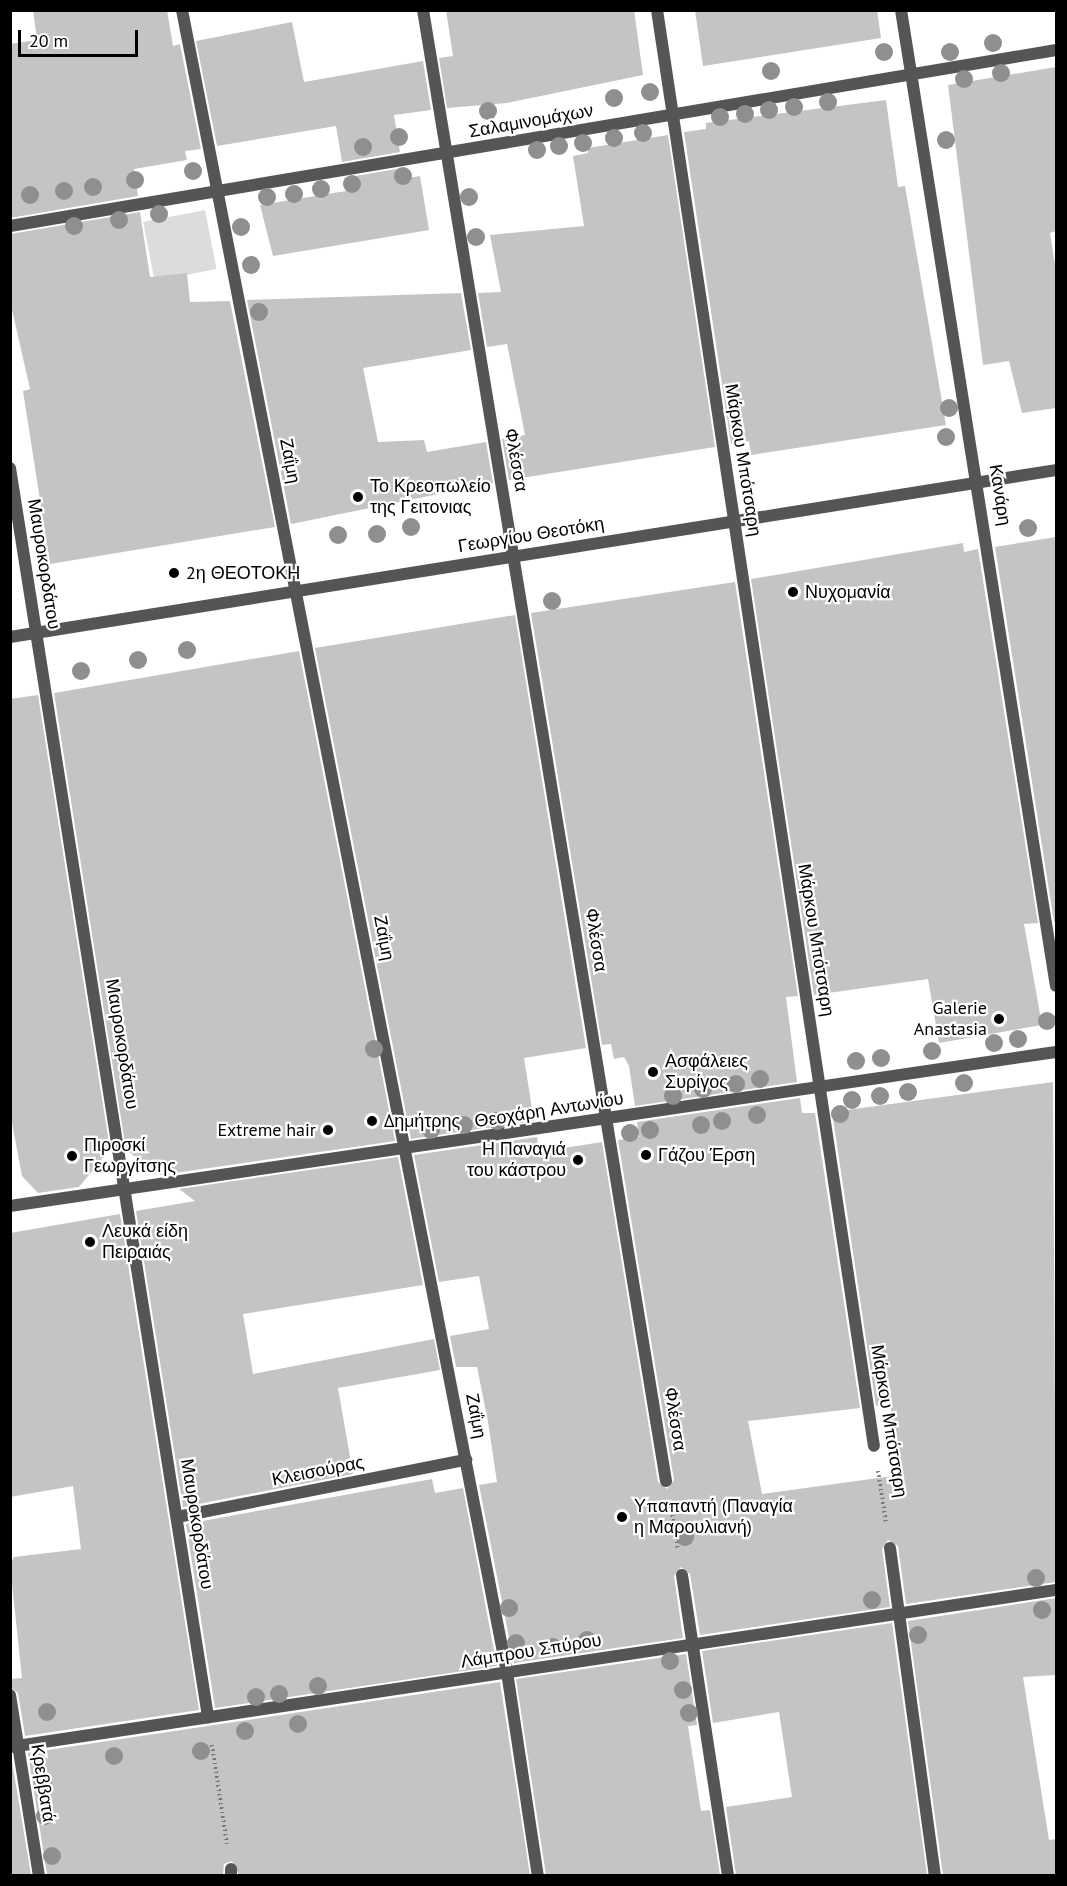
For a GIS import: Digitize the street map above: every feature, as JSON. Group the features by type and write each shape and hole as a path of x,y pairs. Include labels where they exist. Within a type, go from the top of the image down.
{"street":[{"name":"Ζαΐμη","path":"182,10 408,1151 507,1672 538,1875"},
{"name":"Φλέσσα","path":"423,10 608,1118 666,1481"},
{"name":"Μάρκου Μπότσαρη","path":"657,10 874,1446"},
{"name":"Κανάρη","path":"901,10 980,482 1056,986"},
{"name":"Σαλαμινομάχων","path":"10,226 912,77 1056,50"},
{"name":"Μαυροκορδάτου","path":"10,468 127,1189 208,1717"},
{"name":"Γεωργίου Θεοτόκη","path":"10,637 1056,470"},
{"name":"Θεοχάρη Αντωνίου","path":"10,1206 408,1151 820,1085 1056,1052"},
{"name":"Κλεισούρας","path":"177,1517 466,1461"},
{"path":"890,1548 901,1613 936,1875"},
{"path":"682,1575 728,1875"},
{"name":"Λάμπρου Σπύρου","path":"15,1746 1056,1590"},
{"name":"Κρεββατά","path":"10,1695 15,1746 39,1875"}],"path":[{"name":"Μάρκου Μπότσαρη","path":"874,1446 890,1548"},
{"path":"666,1481 682,1575"},
{"path":"208,1717 231,1872"}],"shaded area":[{"path":"205,210 216,269 155,281 143,222"}],"building":[{"path":"33,10 167,10 173,46 180,44 201,149 185,151 187,160 134,169 138,196 10,218 10,44 37,40"},
{"path":"446,10 634,10 643,75 507,103 447,108 439,58 453,56"},
{"path":"695,10 877,10 881,38 703,66"},
{"path":"292,22 304,82 423,61 431,110 394,115 400,152 342,162 336,126 217,146 196,41"},
{"path":"1056,67 1056,231 1050,233 1056,271 1056,408 1022,413 1009,361 983,365 948,85"},
{"path":"886,100 898,187 905,186 946,425 751,455 749,441 731,444 684,132 706,129 706,123"},
{"path":"668,135 715,447 509,480 502,439 525,435 507,344 487,347 478,293 501,292 490,235 584,226 573,156 588,153 588,148"},
{"path":"402,168 403,179 420,176 429,230 273,256 260,205 346,191 344,178"},
{"path":"140,212 150,277 187,273 190,302 230,301 275,527 50,564 23,391 30,389 10,301 10,234"},
{"path":"461,293 471,350 363,368 378,442 424,440 427,452 486,442 493,483 291,524 247,300"},
{"path":"1056,537 1056,922 1054,922 995,547"},
{"path":"963,543 964,552 978,549 1038,923 1024,924 1042,1025 939,1043 928,979 814,995 751,579"},
{"path":"735,582 798,996 786,997 797,1082 635,1106 629,1066 624,1057 614,1059 611,1044 602,1045 531,613"},
{"path":"515,615 586,1048 524,1058 534,1121 411,1139 315,648"},
{"path":"299,651 395,1141 161,1175 126,1150 54,693"},
{"path":"38,695 110,1149 79,1187 38,1193 22,1176 10,1112 10,699"},
{"path":"1053,1082 1056,1582 906,1604 898,1546 888,1540 882,1549 890,1607 700,1635 690,1574 681,1567 674,1576 683,1638 514,1663 479,1485 497,1482 488,1422 477,1367 456,1367 450,1336 489,1329 479,1276 439,1282 414,1155 537,1137 539,1152 602,1142 658,1482 667,1489 674,1480 618,1140 639,1137 637,1122 800,1098 802,1113 815,1113 860,1408 748,1421 762,1494 900,1475 890,1404 876,1406 832,1112"},
{"path":"398,1157 423,1285 243,1314 253,1374 434,1339 440,1370 338,1388 353,1474 183,1507 136,1211 195,1201 179,1189"},
{"path":"120,1214 199,1710 25,1736 18,1693 10,1687 10,1679 22,1678 10,1565 14,1557 81,1549 73,1486 10,1497 10,1233"},
{"path":"432,1479 435,1493 463,1488 497,1666 215,1708 186,1524"},
{"path":"1056,1598 1056,1675 1023,1677 1049,1840 1056,1839 1056,1875 943,1875 908,1621"},
{"path":"892,1623 927,1875 736,1875 726,1807 792,1797 779,1712 713,1723 702,1651"},
{"path":"686,1654 697,1725 688,1726 701,1811 710,1810 720,1875 546,1875 516,1679"},
{"path":"500,1682 530,1875 239,1875 232,1861 224,1864 223,1875 47,1875 28,1753"},
{"path":"11,1755 31,1875 10,1875"}],"place":[{"name":"Το Κρεοπωλείο της Γειτονιας","path":"358,497"},
{"name":"2η ΘΕΟΤΟΚΗ","path":"174,573"},
{"name":"Νυχομανία","path":"793,592"},
{"name":"Galerie Anastasia","path":"999,1019"},
{"name":"Ασφάλειες Συρίγος","path":"653,1072"},
{"name":"Δημήτρης","path":"372,1121"},
{"name":"Extreme hair","path":"328,1130"},
{"name":"Γάζου Έρση","path":"646,1155"},
{"name":"Πιροσκί Γεωργίτσης","path":"72,1156"},
{"name":"Η Παναγιά του κάστρου","path":"578,1160"},
{"name":"Λευκά είδη Πειραιάς","path":"90,1242"},
{"name":"Υπαπαντή (Παναγία η Μαρουλιανή)","path":"622,1517"}]}
